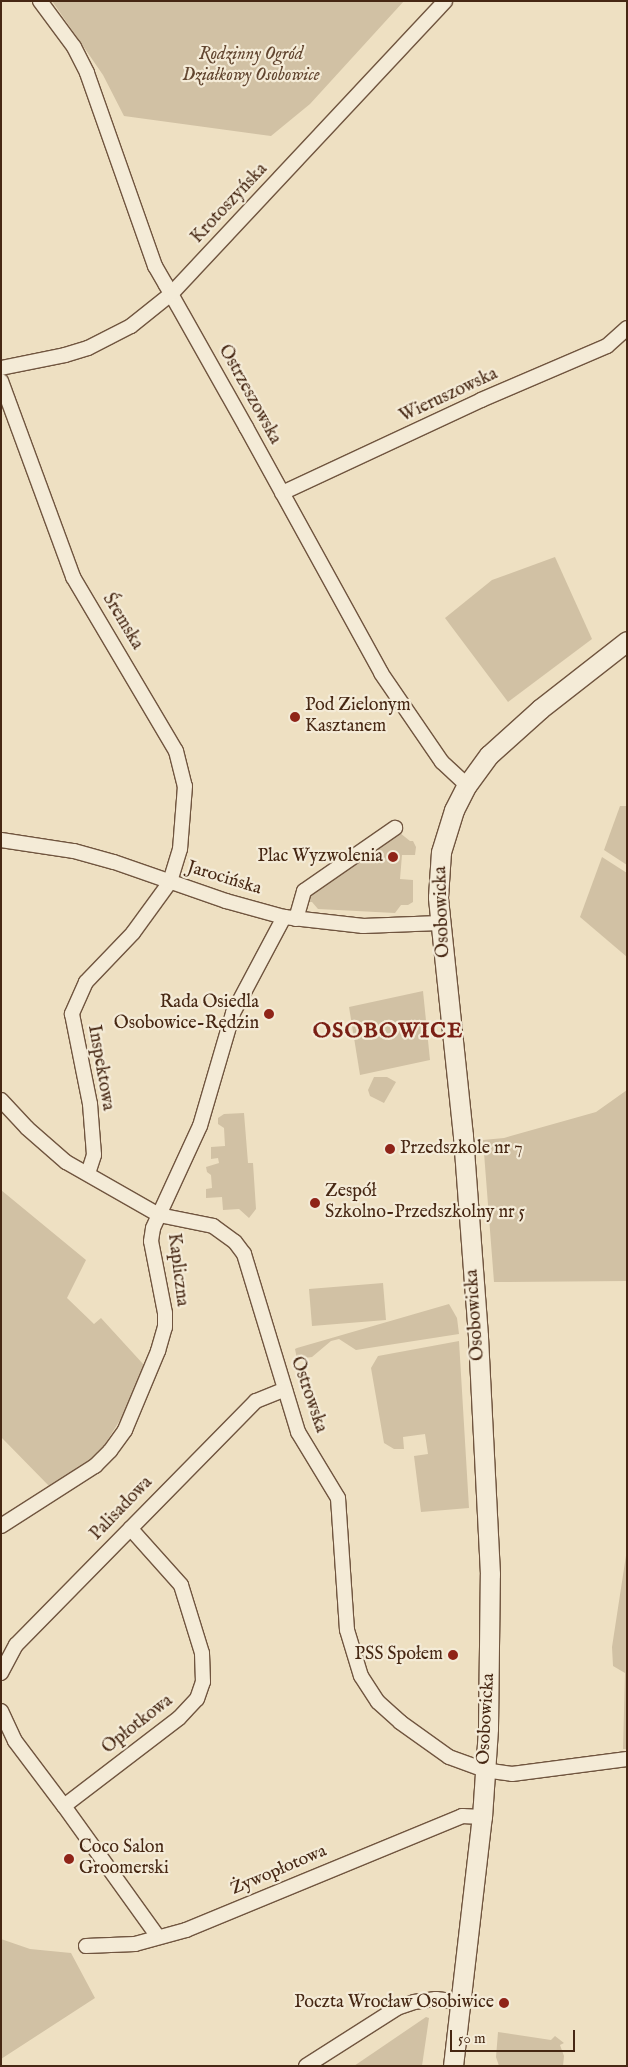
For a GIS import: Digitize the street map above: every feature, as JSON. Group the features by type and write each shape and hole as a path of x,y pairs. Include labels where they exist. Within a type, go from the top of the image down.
{"street":[{"name":"Ostrzeszowska","path":"40,1 74,47 87,73 155,266 397,700 442,762 467,785"},
{"name":"Krotoszyńska","path":"1,368 65,355 88,348 131,326 171,294 445,1"},
{"name":"Wieruszowska","path":"282,493 481,400 607,346 627,328"},
{"name":"Śremska","path":"1,381 73,577 176,751 182,766 185,786 180,849 170,882"},
{"name":"Osobowicka","path":"453,2066 482,1818 488,1728 491,1619 488,1492 463,1140 440,923 438,880 441,852 454,810 467,785 490,755 513,732 584,672 627,641"},
{"path":"290,918 304,891 395,828"},
{"name":"Jarocińska","path":"1,840 74,851 226,901 290,918 363,926 440,923"},
{"name":"Inspektowa","path":"88,1173 94,1155 90,1104 72,1014 86,982 133,933 170,882"},
{"name":"Kapliczna","path":"1,1526 95,1466 104,1459 125,1430 158,1351 165,1327 165,1313 151,1241 153,1228 200,1126 233,1013 290,918"},
{"name":"Ostrowska","path":"1,1100 47,1146 66,1162 88,1173 140,1206 159,1215 213,1226 235,1242 244,1254 298,1432 338,1498 347,1630 361,1676 378,1702 400,1722 449,1757 484,1770 512,1774 627,1758"},
{"name":"Palisadowa","path":"1,1673 16,1645 256,1401 285,1389"},
{"name":"Opłotkowa","path":"64,1806 179,1718 200,1692 204,1669 202,1652 181,1585 130,1528"},
{"path":"1,1711 15,1742 64,1806 158,1938"},
{"name":"Żywopłotowa","path":"86,1946 135,1944 186,1930 462,1816 482,1818"},
{"path":"306,2066 397,2008 414,2002 436,1999 461,2002"}],"green space":[{"name":"Rodzinny Ogród Działkowy Osobowice","path":"52,1 404,1 310,104 271,136 124,116 103,75"},
{"path":"555,557 592,639 508,702 445,618 492,580"},
{"path":"620,806 627,806 627,865 604,850"},
{"path":"400,833 410,841 413,841 416,847 415,855 402,855 400,879 413,880 413,902 408,905 401,905 395,913 318,909 312,902 307,902 313,892"},
{"path":"602,857 627,873 627,957 580,917"},
{"path":"423,991 430,1060 360,1075 349,1007"},
{"path":"374,1077 387,1077 396,1082 384,1103 370,1096 368,1090"},
{"path":"627,1090 627,1281 494,1282 483,1140 504,1138 596,1112"},
{"path":"244,1113 248,1163 253,1163 256,1209 249,1218 239,1209 223,1210 222,1197 206,1198 206,1189 212,1188 211,1175 207,1172 206,1167 219,1163 218,1158 211,1159 211,1147 225,1146 224,1128 218,1124 218,1118 224,1114"},
{"path":"1,1190 86,1260 67,1298 94,1324 101,1318 144,1365 125,1412 97,1457 50,1487 1,1437"},
{"path":"383,1283 386,1320 312,1326 309,1289"},
{"path":"449,1304 457,1318 459,1334 356,1350 339,1339 331,1341 312,1357 297,1359 295,1349 297,1348"},
{"path":"459,1341 469,1508 421,1512 414,1456 428,1454 425,1434 403,1437 404,1449 394,1449 384,1443 371,1368 378,1356"},
{"path":"627,1549 627,1749 623,1749 625,1673 613,1666 612,1647"},
{"path":"1,1939 30,1949 71,1953 95,1998 1,2059"},
{"path":"426,2017 429,2018 422,2066 354,2066"},
{"path":"498,2032 551,2040 555,2036 564,2043 560,2045 564,2056 563,2066 499,2066 496,2057"}],"place":[{"name":"Pod Zielonym Kasztanem","path":"295,717"},
{"name":"Plac Wyzwolenia","path":"393,857"},
{"name":"Rada Osiedla Osobowice-Rędzin","path":"269,1014"},
{"name":"Przedszkole nr 7","path":"390,1149"},
{"name":"Zespół Szkolno-Przedszkolny nr 5","path":"315,1203"},
{"name":"PSS Społem","path":"453,1655"},
{"name":"Coco Salon Groomerski","path":"69,1859"},
{"name":"Poczta Wrocław Osobiwice","path":"504,2003"}],"district":[{"name":"OSOBOWICE","path":"388,1032"}]}
